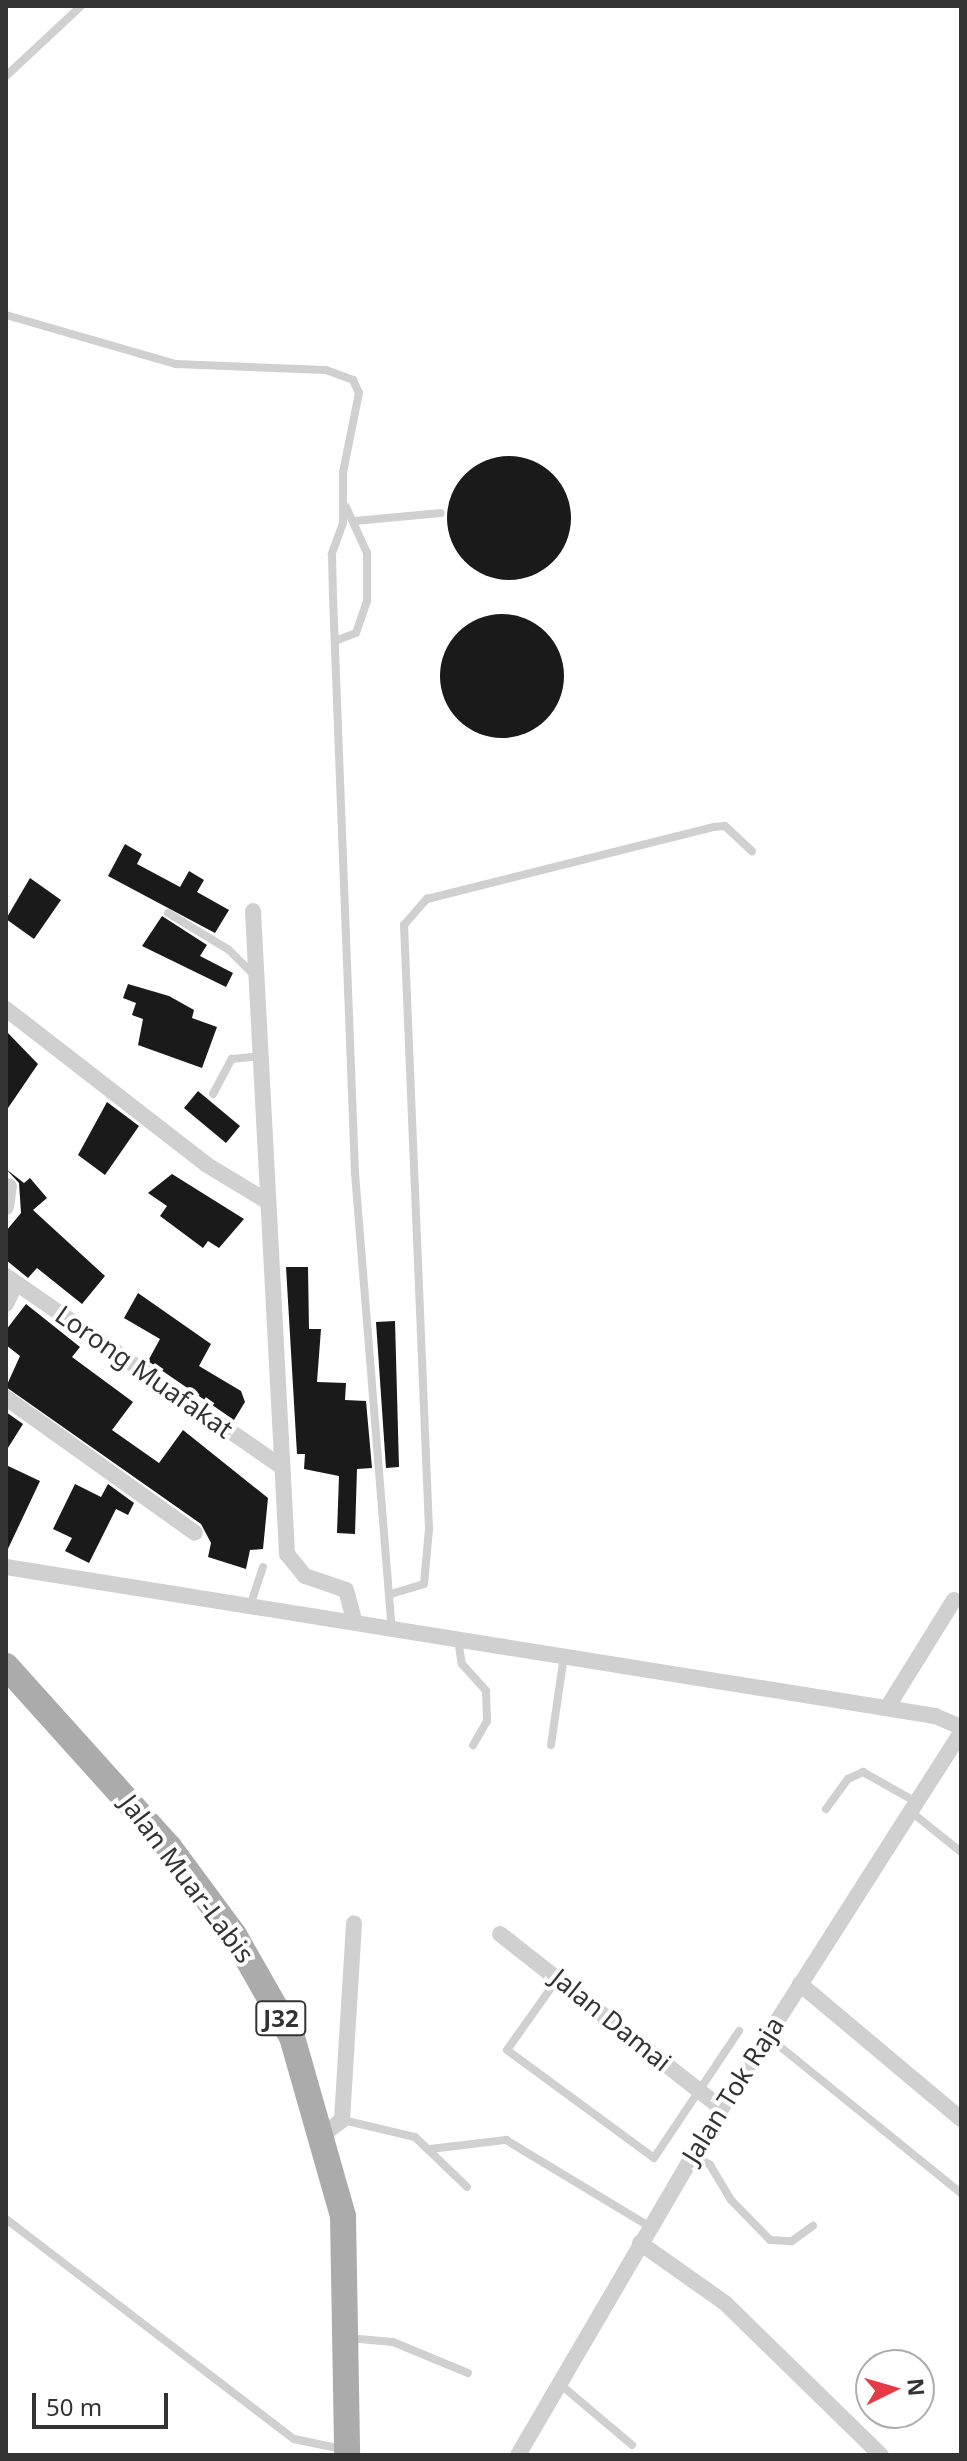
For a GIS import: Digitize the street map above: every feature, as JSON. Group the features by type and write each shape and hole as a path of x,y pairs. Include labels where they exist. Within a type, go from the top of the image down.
{"main road":[{"name":"Jalan Muar-Labis","path":"6,1666 99,1765 234,1935 292,2037 333,2126 343,2216 347,2452"}],"street":[{"path":"253,911 282,1467 291,1568 346,1590 355,1623"},
{"path":"6,1009 207,1165 268,1202"},
{"path":"6,1207 9,1186"},
{"path":"6,1304 11,1280"},
{"name":"Lorong Muafakat","path":"11,1280 282,1467"},
{"path":"6,1398 195,1533"},
{"path":"6,1567 887,1708 961,1730"},
{"path":"887,1708 954,1600"},
{"name":"Jalan Tok Raja","path":"518,2455 721,2108 961,1730"},
{"path":"333,2126 354,1923"},
{"name":"Jalan Damai","path":"500,1934 721,2108"},
{"path":"800,1984 961,2119"},
{"path":"640,2243 725,2303 881,2455"}],"lane":[{"path":"6,76 81,6"},
{"path":"6,315 176,364 326,370 353,380 359,405 343,472 345,506 332,554 355,1173 392,1629"},
{"path":"335,641 356,633 367,601 367,553 355,521 345,506"},
{"path":"355,521 441,513"},
{"path":"391,1594 424,1584 429,1529 404,925 427,899 714,827 725,826 752,851"},
{"path":"168,913 229,950 257,978"},
{"path":"213,1094 232,1059 261,1056"},
{"path":"250,1606 263,1567"},
{"path":"458,1639 462,1664 486,1691 487,1721 473,1745"},
{"path":"551,1745 564,1656"},
{"path":"826,1809 863,1772 913,1807 961,1852"},
{"path":"559,1978 507,2046 512,2055 654,2158 702,2093 739,2031"},
{"path":"767,2036 852,2097 961,2193"},
{"path":"333,2126 395,2128 430,2149 467,2187"},
{"path":"430,2149 506,2140 650,2227"},
{"path":"693,2155 710,2165 731,2200 770,2240 792,2241 813,2226"},
{"path":"6,2219 294,2439 347,2452"},
{"path":"347,2338 393,2342 468,2373"},
{"path":"561,2385 632,2445"}],"building":[{"path":"509,456 533,461 553,474 566,494 571,518 566,542 553,562 533,575 509,580 485,575 465,562 452,542 447,518 452,494 465,474 485,461"},
{"path":"502,614 526,619 546,632 559,652 564,676 559,700 546,720 526,733 502,738 478,733 458,720 445,700 440,676 445,652 458,632 478,619"},
{"path":"125,844 142,854 137,864 180,887 189,871 204,880 197,892 229,910 215,933 108,876"},
{"path":"30,878 61,900 34,939 6,919"},
{"path":"162,916 207,945 200,956 233,973 226,987 142,946"},
{"path":"128,984 169,996 194,1010 192,1018 217,1027 202,1068 138,1045 143,1019 132,1015 136,1003 123,998"},
{"path":"6,1031 38,1064 6,1111"},
{"path":"198,1091 240,1126 226,1143 184,1108"},
{"path":"107,1102 139,1126 105,1175 78,1155"},
{"path":"6,1169 24,1183 30,1178 47,1198 33,1210 105,1276 82,1304 37,1268 28,1278 6,1260 6,1231 21,1213 19,1183"},
{"path":"172,1174 244,1219 219,1248 208,1241 203,1248 160,1216 167,1206 148,1193"},
{"path":"286,1267 308,1267 309,1329 321,1329 317,1382 346,1383 345,1400 366,1401 372,1468 357,1469 355,1534 337,1533 339,1476 304,1469 305,1454 297,1454"},
{"path":"138,1293 211,1344 199,1366 241,1391 245,1402 234,1420 148,1361 160,1339 124,1318"},
{"path":"26,1304 80,1347 72,1357 133,1402 112,1430 159,1463 183,1430 268,1498 263,1549 250,1550 246,1569 208,1557 211,1543 201,1524 6,1387 20,1356 6,1345 6,1330"},
{"path":"395,1321 399,1467 386,1468 376,1322"},
{"path":"6,1412 23,1424 6,1451"},
{"path":"6,1465 40,1481 6,1553"},
{"path":"75,1484 101,1497 108,1484 134,1503 128,1515 116,1509 89,1563 65,1551 72,1538 53,1529"}]}
